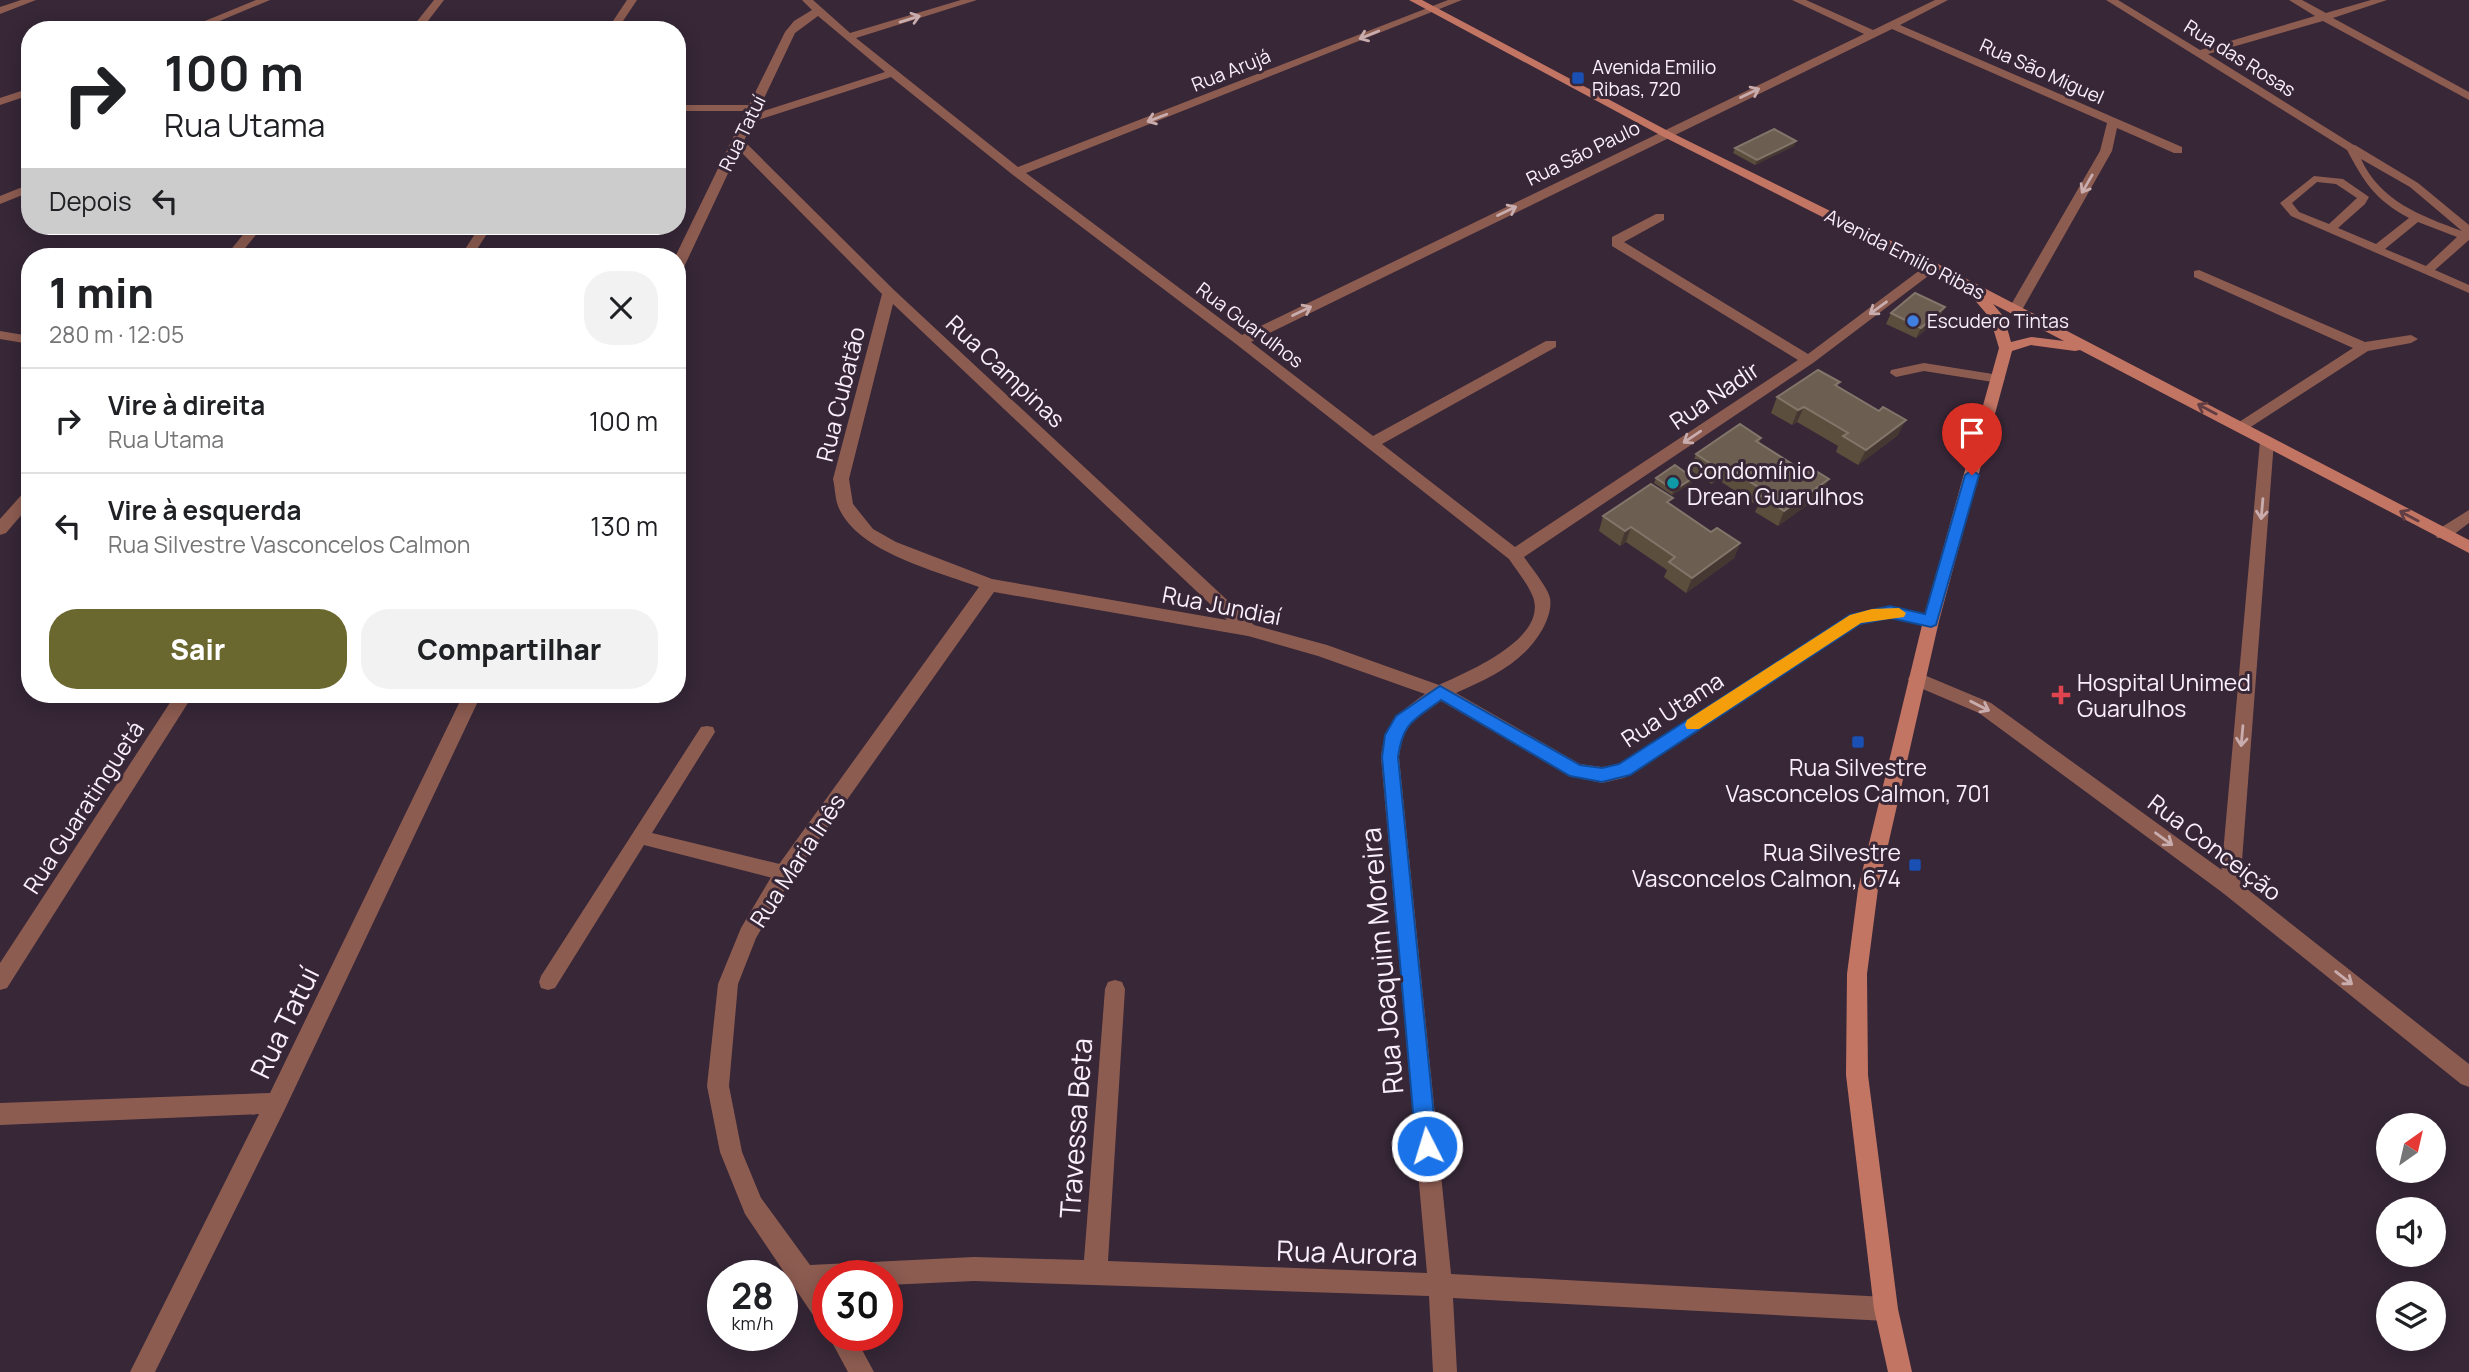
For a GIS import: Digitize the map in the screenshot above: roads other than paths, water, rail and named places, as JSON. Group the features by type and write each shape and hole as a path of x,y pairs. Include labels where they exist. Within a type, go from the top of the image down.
{"main road":[{"name":"Avenida Emilio Ribas","path":"1415,0 1666,134 1968,285 2469,547"},
{"path":"1900,1372 1886,1309 1857,1075 1857,974 1868,889 1917,679 2006,348 1997,317 1968,285"},
{"path":"2006,348 2031,341 2049,342 2099,353"}],"street":[{"path":"0,11 31,0"},
{"path":"211,21 265,0"},
{"path":"421,21 439,0"},
{"path":"618,21 632,0"},
{"name":"Rua Guarulhos","path":"807,0 893,74 1017,172 1241,341 1515,555 1542,598 1540,618 1529,637 1513,655 1490,670 1440,692"},
{"path":"848,37 972,0"},
{"name":"Rua Arujá","path":"1017,172 1457,0"},
{"path":"1797,0 1873,34"},
{"name":"Rua São Paulo","path":"1241,341 1943,0"},
{"name":"Rua das Rosas","path":"2111,0 2351,147"},
{"path":"2294,0 2469,97"},
{"path":"2201,53 2382,0"},
{"name":"Rua Tatuí","path":"686,248 790,32 798,23 820,10"},
{"name":"Rua São Miguel","path":"1892,24 2178,150"},
{"path":"748,120 893,74"},
{"path":"0,102 21,94"},
{"path":"686,108 754,108"},
{"path":"2015,310 2106,151 2113,121"},
{"name":"Rua Campinas","path":"737,141 889,293 1248,631"},
{"path":"0,200 21,192"},
{"path":"1660,217 1617,240 1617,243 1808,359"},
{"name":"Rua Nadir","path":"1515,555 1808,359 1933,267"},
{"path":"2199,274 2364,347"},
{"name":"Rua Cubatão","path":"889,293 841,479 845,505 867,533 890,546 990,585"},
{"path":"0,335 21,338"},
{"path":"2241,427 2364,347 2411,339"},
{"path":"1372,443 1551,344"},
{"path":"2230,887 2267,441"},
{"path":"0,529 21,505"},
{"path":"2443,534 2469,515"},
{"name":"Rua Jundiaí","path":"990,585 1248,631 1321,650 1440,692"},
{"name":"Rua Maria Inês","path":"812,1289 753,1206 731,1152 718,1086 728,984 748,934 784,873 990,585"},
{"name":"Rua Utama","path":"1440,692 1576,771 1602,775 1624,770 1856,619 1890,612 1931,621"},
{"name":"Rua Conceição","path":"1917,679 1985,708 2230,887 2469,1077"},
{"name":"Rua Joaquim Moreira","path":"1440,692 1402,720 1393,735 1390,757 1440,1285 1445,1372"},
{"name":"Rua Guaratinguetá","path":"0,981 179,703"},
{"name":"Rua Tatuí","path":"142,1372 276,1102 468,703"},
{"name":"Travessa Beta","path":"1095,1272 1115,989"},
{"path":"2437,1051 2469,1062"},
{"path":"0,1114 276,1102"},
{"name":"Rua Aurora","path":"804,1276 974,1269 1095,1272 1440,1285 1886,1309"},
{"path":"850,1351 862,1372"}],"lane":[{"path":"2351,147 2368,181 2383,197 2418,217 2468,235"},
{"path":"2351,147 2414,185 2468,235"},
{"path":"2330,229 2361,202 2363,197 2339,181 2314,179 2286,203 2295,214 2469,289"},
{"path":"2377,249 2418,217"},
{"path":"2427,271 2468,235"},
{"path":"1896,373 1924,367 1999,379"},
{"path":"548,982 707,732"},
{"path":"640,837 784,873"}],"place":[{"name":"Avenida Emilio Ribas, 720","path":"1578,78"},
{"name":"Escudero Tintas","path":"1913,321"},
{"name":"Condomínio Drean Guarulhos","path":"1673,483"},
{"name":"Hospital Unimed Guarulhos","path":"2061,695"},
{"name":"Rua Silvestre Vasconcelos Calmon, 701","path":"1858,742"},
{"name":"Rua Silvestre Vasconcelos Calmon, 674","path":"1915,865"}]}
